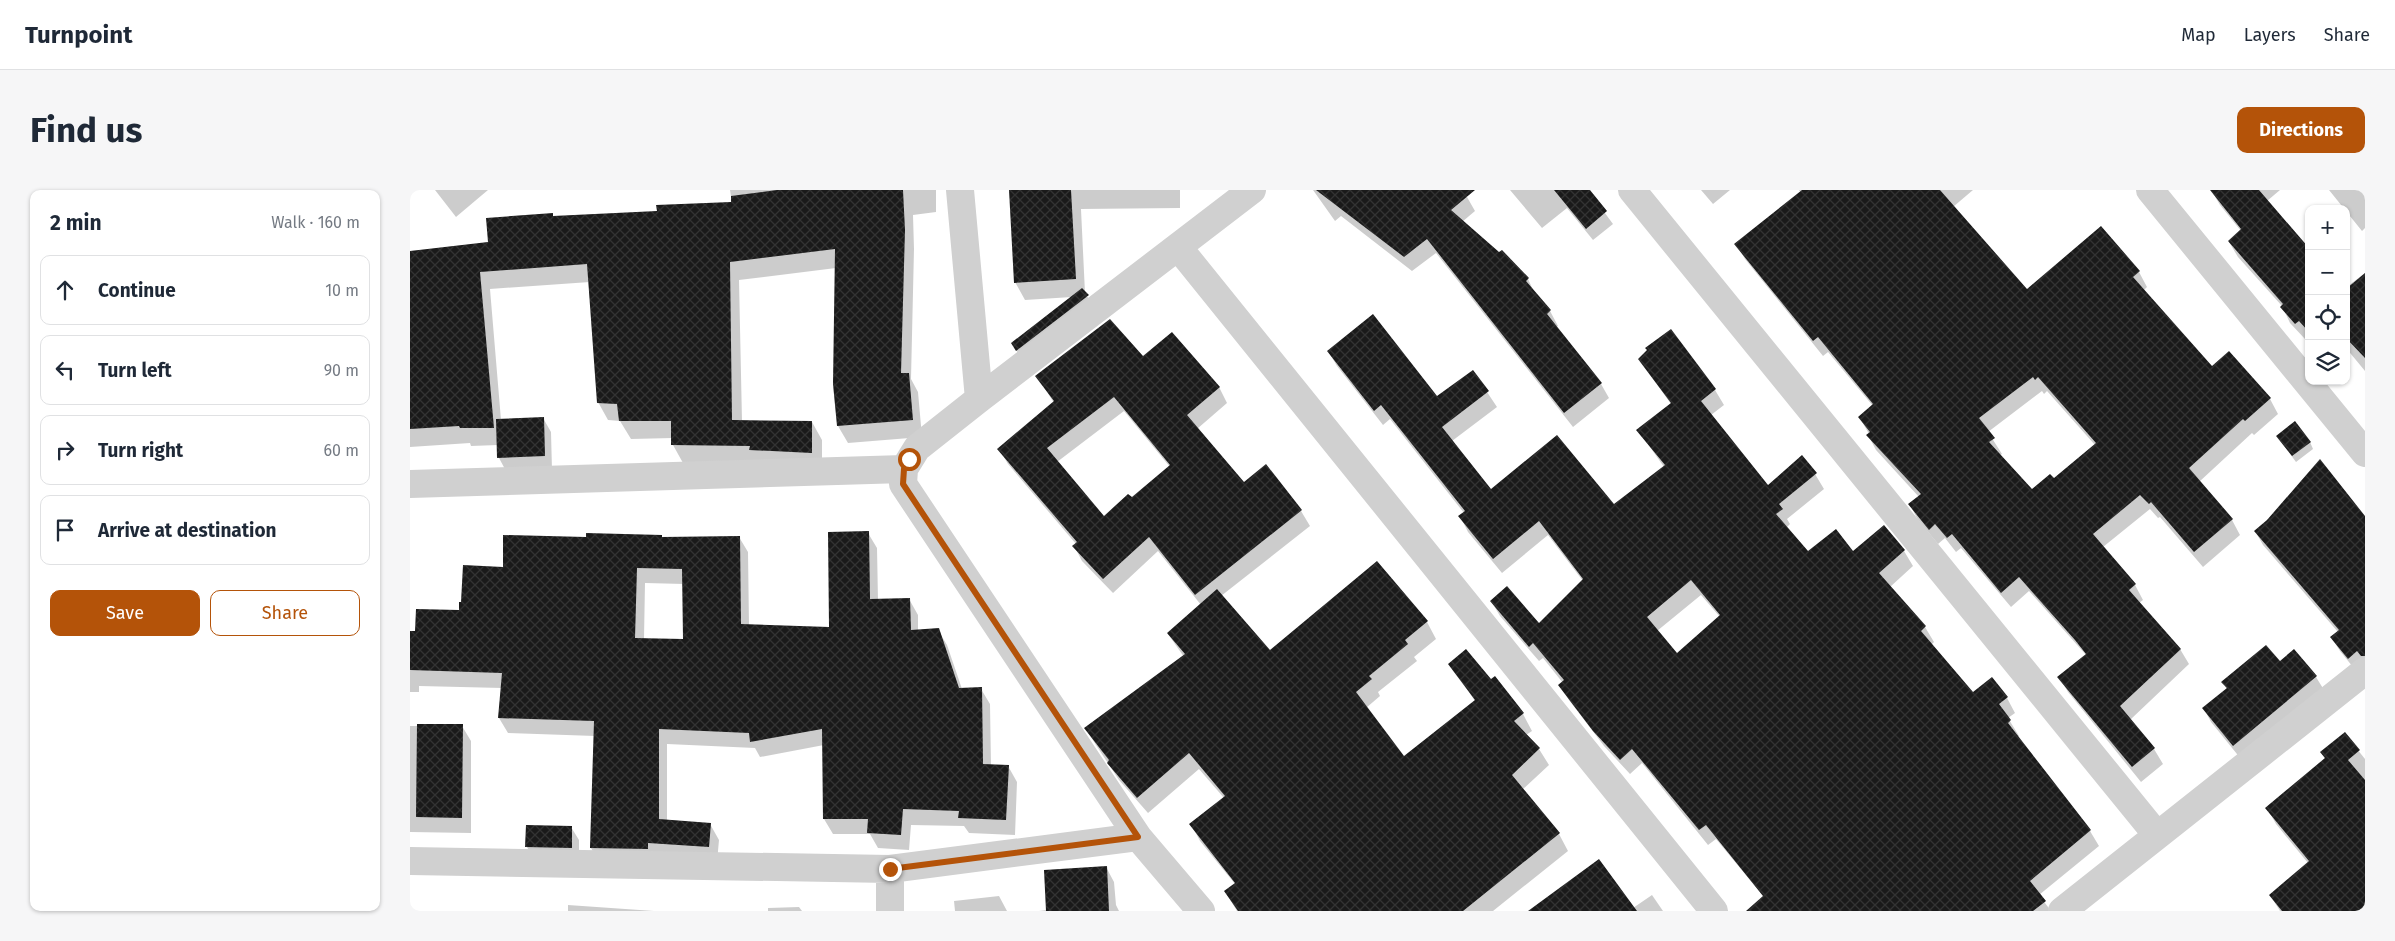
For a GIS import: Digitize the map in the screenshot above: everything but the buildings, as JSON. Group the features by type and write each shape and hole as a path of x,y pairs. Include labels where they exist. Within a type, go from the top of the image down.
{"street":[{"path":"960,190 979,399"},
{"path":"1201,911 1138,837 903,484 904,469 917,448 1252,190"},
{"path":"1632,190 2157,835"},
{"path":"2150,190 2365,453"},
{"path":"1178,247 1714,911"},
{"path":"410,484 904,469"},
{"path":"2062,911 2365,671"},
{"path":"410,861 890,869 1138,837"},
{"path":"890,869 890,911"}],"route":[{"path":"890,869 1138,837 903,484 904,469 909,459"}]}
